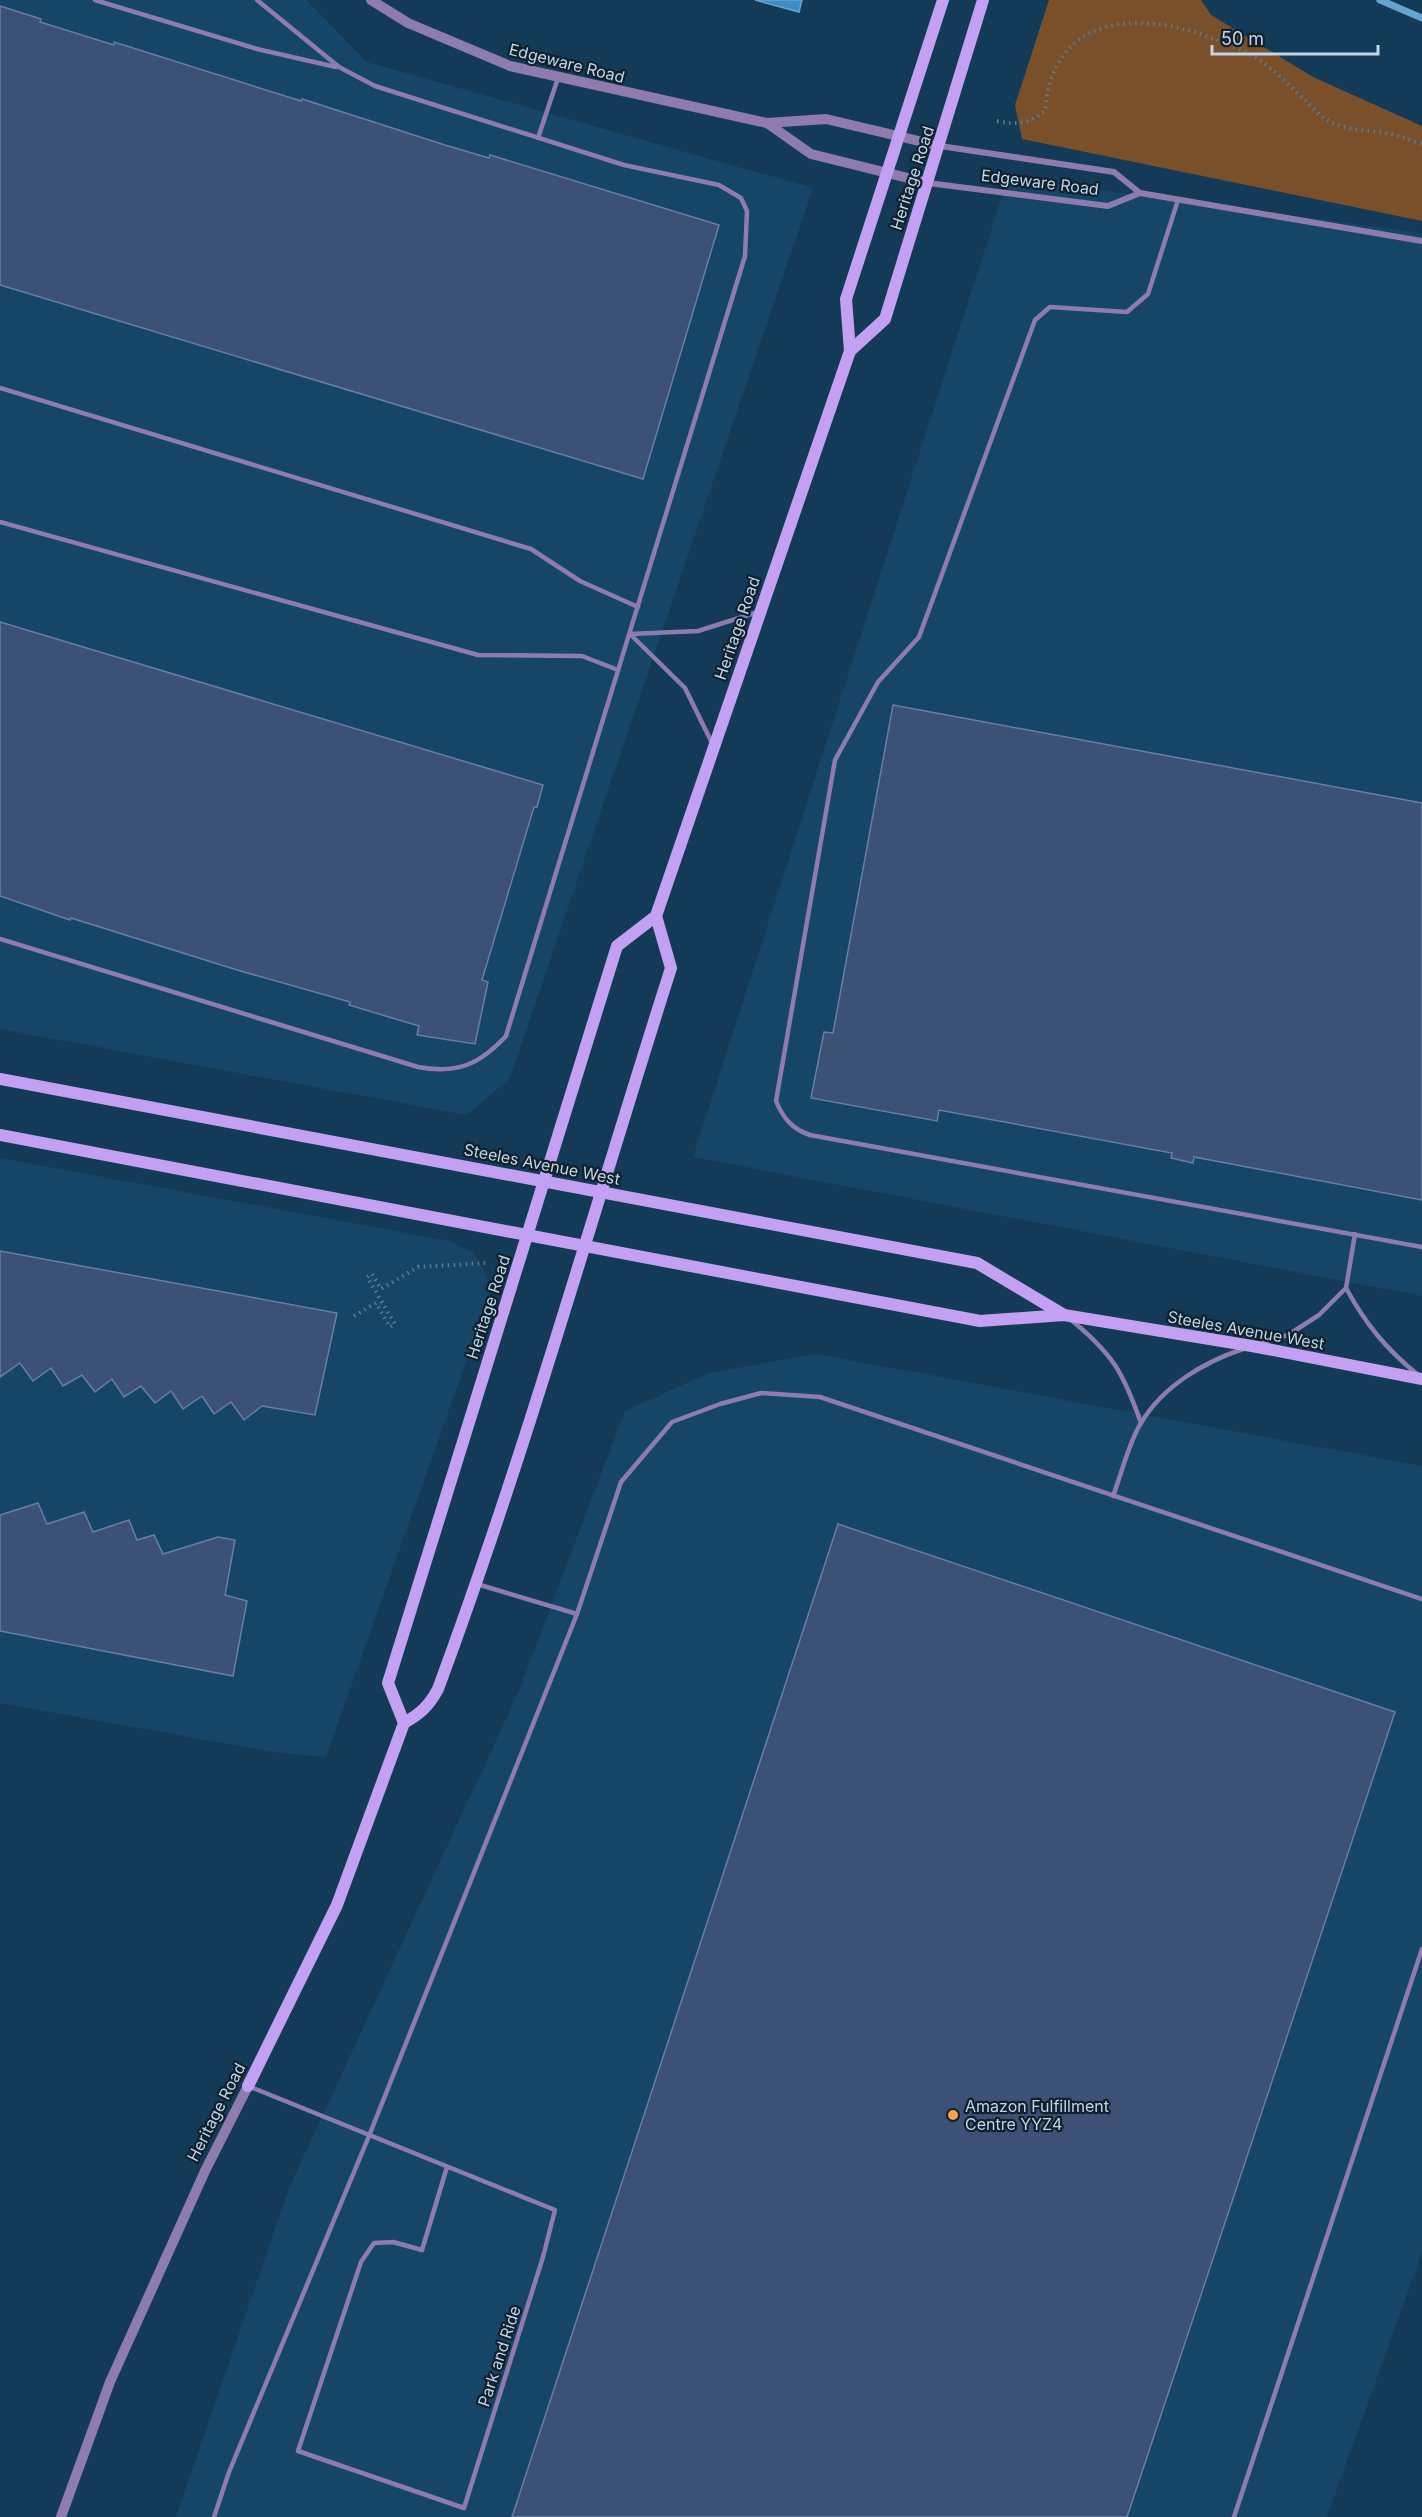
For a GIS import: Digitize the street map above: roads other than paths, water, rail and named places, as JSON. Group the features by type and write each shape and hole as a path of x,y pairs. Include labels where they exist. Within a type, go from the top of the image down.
{"main road":[{"name":"Heritage Road","path":"248,2086 337,1905 404,1723 388,1683 617,946 656,916 850,351 846,299 943,0"},
{"name":"Heritage Road","path":"850,351 885,319 983,0"},
{"path":"404,1723 431,1703 438,1689 477,1584 585,1244 671,968 656,916"},
{"name":"Steeles Avenue West","path":"0,1079 977,1263 1064,1315"},
{"name":"Steeles Avenue West","path":"0,1135 529,1233 980,1321 1064,1315 1252,1346 1422,1378"}],"street":[{"name":"Edgeware Road","path":"371,0 408,23 510,66 558,78 767,123 826,119 940,146 1114,172 1140,193 1422,241"},
{"name":"Edgeware Road","path":"767,123 811,154 928,183 1108,206 1140,193"},
{"name":"Heritage Road","path":"61,2517 110,2382 205,2171 248,2086"}],"lane":[{"path":"94,0 257,50 339,67"},
{"path":"0,939 417,1067 442,1071 472,1063 492,1051 506,1036 745,256 747,211 741,198 719,185 624,165 375,86 339,67 257,0"},
{"path":"538,138 558,78"},
{"path":"1178,200 1148,294 1127,312 1050,307 1035,320 919,637 878,682 835,760 776,1101 786,1120 801,1132 810,1135 1422,1246"},
{"path":"0,388 531,549 580,581 638,607"},
{"path":"0,522 478,655 582,656 618,670"},
{"path":"630,634 698,631 761,611"},
{"path":"630,634 685,688 714,747"},
{"path":"1113,1496 1141,1424 1162,1396 1189,1374 1219,1357 1288,1335 1311,1320 1346,1288 1355,1234"},
{"path":"1346,1288 1366,1324 1392,1355 1422,1378"},
{"path":"1064,1315 1100,1343 1126,1380 1141,1424"},
{"path":"214,2517 229,2472 369,2136 578,1614 621,1482 648,1447 672,1422 720,1404 761,1394 820,1397 1422,1599"},
{"path":"477,1584 578,1614"},
{"path":"1234,2517 1422,1949"},
{"path":"248,2086 447,2167"},
{"name":"Park and Ride","path":"447,2167 555,2210 543,2257 464,2508 298,2451 361,2262 374,2243 393,2242 422,2250 447,2167"}],"waterway":[{"path":"1380,0 1422,18"}],"place":[{"name":"Amazon Fulfillment Centre YYZ4","path":"953,2115"}]}
